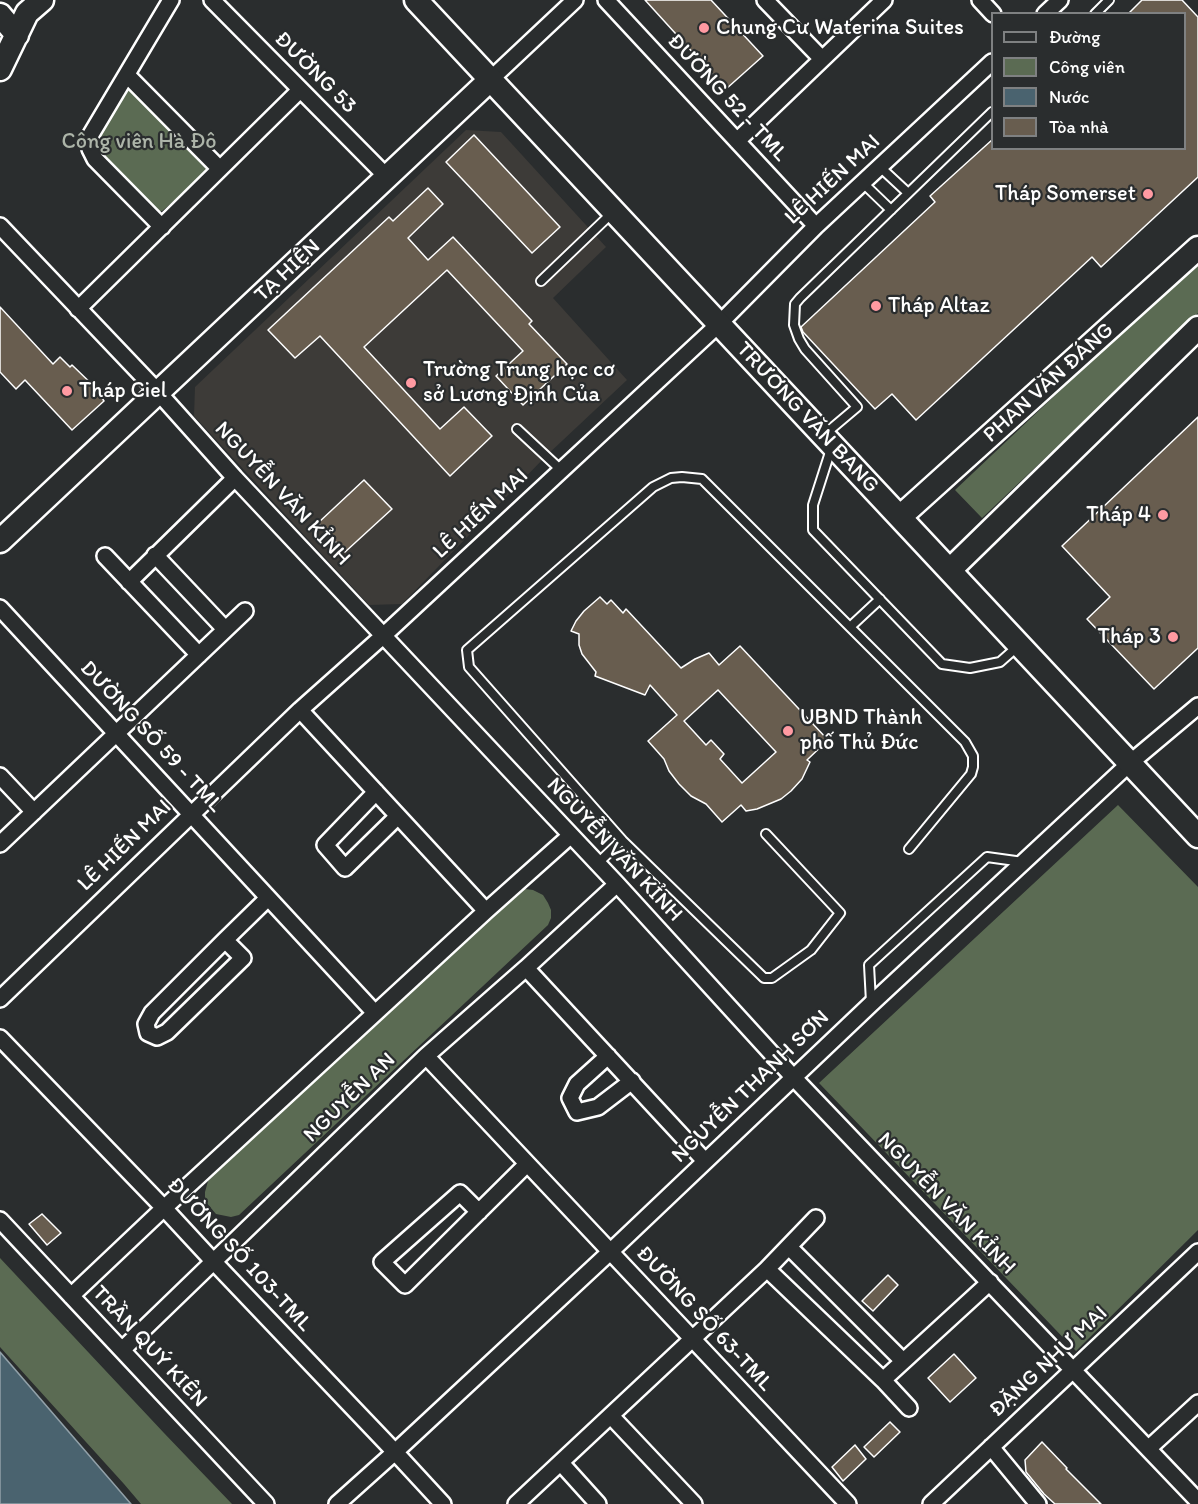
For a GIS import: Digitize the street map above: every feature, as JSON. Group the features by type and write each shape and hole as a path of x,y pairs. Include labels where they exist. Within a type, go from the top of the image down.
{"street":[{"path":"162,227 95,159 90,149 90,136 171,0"},
{"name":"ĐƯỜNG 53","path":"212,0 387,177"},
{"name":"TRƯƠNG VĂN BANG","path":"417,0 1198,836"},
{"name":"TẠ HIỆN","path":"0,541 575,0"},
{"name":"ĐƯỜNG 52 - TML","path":"606,0 816,226"},
{"path":"765,0 822,59"},
{"path":"736,141 884,0"},
{"path":"980,0 991,12"},
{"path":"1047,12 1060,0"},
{"path":"0,69 30,4"},
{"path":"0,15 17,35"},
{"name":"LÊ HIẾN MAI","path":"0,999 300,710 719,324 816,226 991,64"},
{"path":"127,75 220,169"},
{"path":"78,309 300,90"},
{"name":"NGUYỄN VĂN KỈNH","path":"0,226 158,392 235,478 617,885 794,1078 1198,1501"},
{"name":"PHAN VĂN ĐÁNG","path":"900,517 1198,248"},
{"path":"950,570 1198,328"},
{"path":"129,582 235,478"},
{"path":"155,555 225,630"},
{"path":"105,556 199,655"},
{"name":"DƯỜNG SỐ 59 - TML","path":"0,608 375,1013"},
{"path":"0,844 245,611"},
{"name":"NGUYỄN THANH SƠN","path":"337,1504 610,1252 1023,862 1130,763 1198,706"},
{"path":"300,710 486,911"},
{"path":"0,776 34,812"},
{"path":"376,792 325,845 345,868 398,816"},
{"name":"NGUYỄN AN","path":"71,1296 375,1013 570,836"},
{"name":"NGUYỄN AN","path":"122,1350 426,1056 617,885"},
{"path":"225,940 243,958 167,1032 157,1036 148,1034 146,1024 152,1013 225,940 268,898"},
{"path":"526,968 705,1161"},
{"name":"ĐƯỜNG SỐ 103-TML","path":"0,1038 443,1504"},
{"name":"ĐƯỜNG SỐ 63-TML","path":"426,1056 848,1504"},
{"path":"608,1056 577,1084 570,1098 577,1112 598,1107 632,1082"},
{"path":"479,1212 460,1193 382,1262 405,1285 479,1212 527,1164"},
{"path":"516,1504 767,1269 816,1218"},
{"name":"TRẦN QUÝ KIÊN","path":"0,1220 266,1504"},
{"path":"789,1247 903,1361"},
{"name":"ĐẶNG NHƯ MAI","path":"931,1504 1198,1252"},
{"path":"767,1269 883,1380 909,1408"},
{"path":"883,1380 990,1282"},
{"path":"1149,1448 1198,1403"},
{"path":"611,1416 694,1504"},
{"path":"991,1448 1038,1504"},
{"path":"561,1462 598,1504"}],"lane":[{"path":"1097,12 1109,0"},
{"path":"991,114 800,298 795,304 794,325 806,349 857,407 828,440 813,505 813,530 942,664 970,668 1000,662 1020,645"},
{"path":"880,167 908,193"},
{"path":"863,183 891,210"},
{"path":"541,281 614,211"},
{"path":"517,429 561,471"},
{"path":"766,834 840,913 811,950 772,978 764,978 622,840 469,667 467,650 653,487 671,478 702,479 965,742 973,756 971,774 909,849"},
{"path":"850,627 880,599"},
{"path":"597,864 622,840"},
{"path":"871,1004 868,965 987,857 1023,862"}],"shaded area":[{"name":"Trường Trung học cơ sở Lương Định Của","path":"466,130 501,132 606,247 553,298 627,380 546,456 402,604 369,605 194,416 195,387"}],"green space":[{"name":"Công viên Hà Đô","path":"132,90 204,163 207,169 203,177 162,211 154,211 96,147 98,131 124,92"},
{"path":"1198,260 1198,313 982,518 955,490"},
{"path":"1118,805 1198,887 1198,1230 1076,1351 819,1083"},
{"path":"525,889 543,895 551,910 548,925 239,1215 231,1217 216,1214 205,1201 205,1192 208,1181 217,1171 516,891"},
{"path":"0,1258 232,1504 141,1504 0,1347"}],"water":[{"path":"0,1352 131,1504 0,1504"}],"building":[{"name":"Chung Cư Waterina Suites","path":"645,0 711,0 763,56 726,89"},
{"path":"1142,0 1182,0 1198,17 1198,177 1101,267 1092,257 916,420 892,394 875,409 803,332 801,327 935,202 930,196 991,141 991,150 1186,150 1186,12 1130,12"},
{"path":"474,135 560,227 532,253 446,162"},
{"path":"428,188 443,204 408,238 428,260 453,237 532,321 529,324 567,364 523,405 496,376 523,351 447,270 364,347 440,429 464,407 492,436 450,476 320,336 295,358 268,330 389,217 393,221"},
{"path":"0,307 53,364 60,357 70,367 72,365 102,394 100,395 104,401 72,430 25,380 16,389 0,372"},
{"path":"1198,417 1198,648 1154,689 1087,619 1110,597 1062,546"},
{"path":"364,480 392,509 345,552 318,523"},
{"name":"UBND Thành phố Thủ Đức","path":"600,597 607,604 611,600 623,613 626,609 681,668 709,653 719,665 740,646 828,740 807,760 810,762 802,779 781,799 746,811 741,805 722,822 706,804 691,796 679,784 669,771 664,759 648,741 677,715 650,685 645,695 595,676 596,672 582,654 579,634 571,631 584,611","holes":["718,690 776,752 742,783 720,759 724,754 711,740 706,745 684,721"]},
{"path":"42,1214 61,1233 47,1245 29,1224"},
{"path":"888,1275 898,1285 873,1311 862,1301"},
{"path":"954,1354 976,1378 950,1402 928,1378"},
{"path":"890,1422 900,1432 874,1457 864,1447"},
{"path":"1042,1442 1101,1504 1055,1504 1044,1494 1026,1472 1025,1460"},
{"path":"855,1445 866,1459 843,1481 832,1467"}],"place":[{"name":"Chung Cư Waterina Suites","path":"704,28"},
{"name":"Tháp Somerset","path":"1148,194"},
{"name":"Tháp Altaz","path":"876,306"},
{"name":"Trường Trung học cơ sở Lương Định Của","path":"411,383"},
{"name":"Tháp Ciel","path":"67,391"},
{"name":"Tháp 4","path":"1163,515"},
{"name":"Tháp 3","path":"1173,637"},
{"name":"UBND Thành phố Thủ Đức","path":"788,731"}]}
